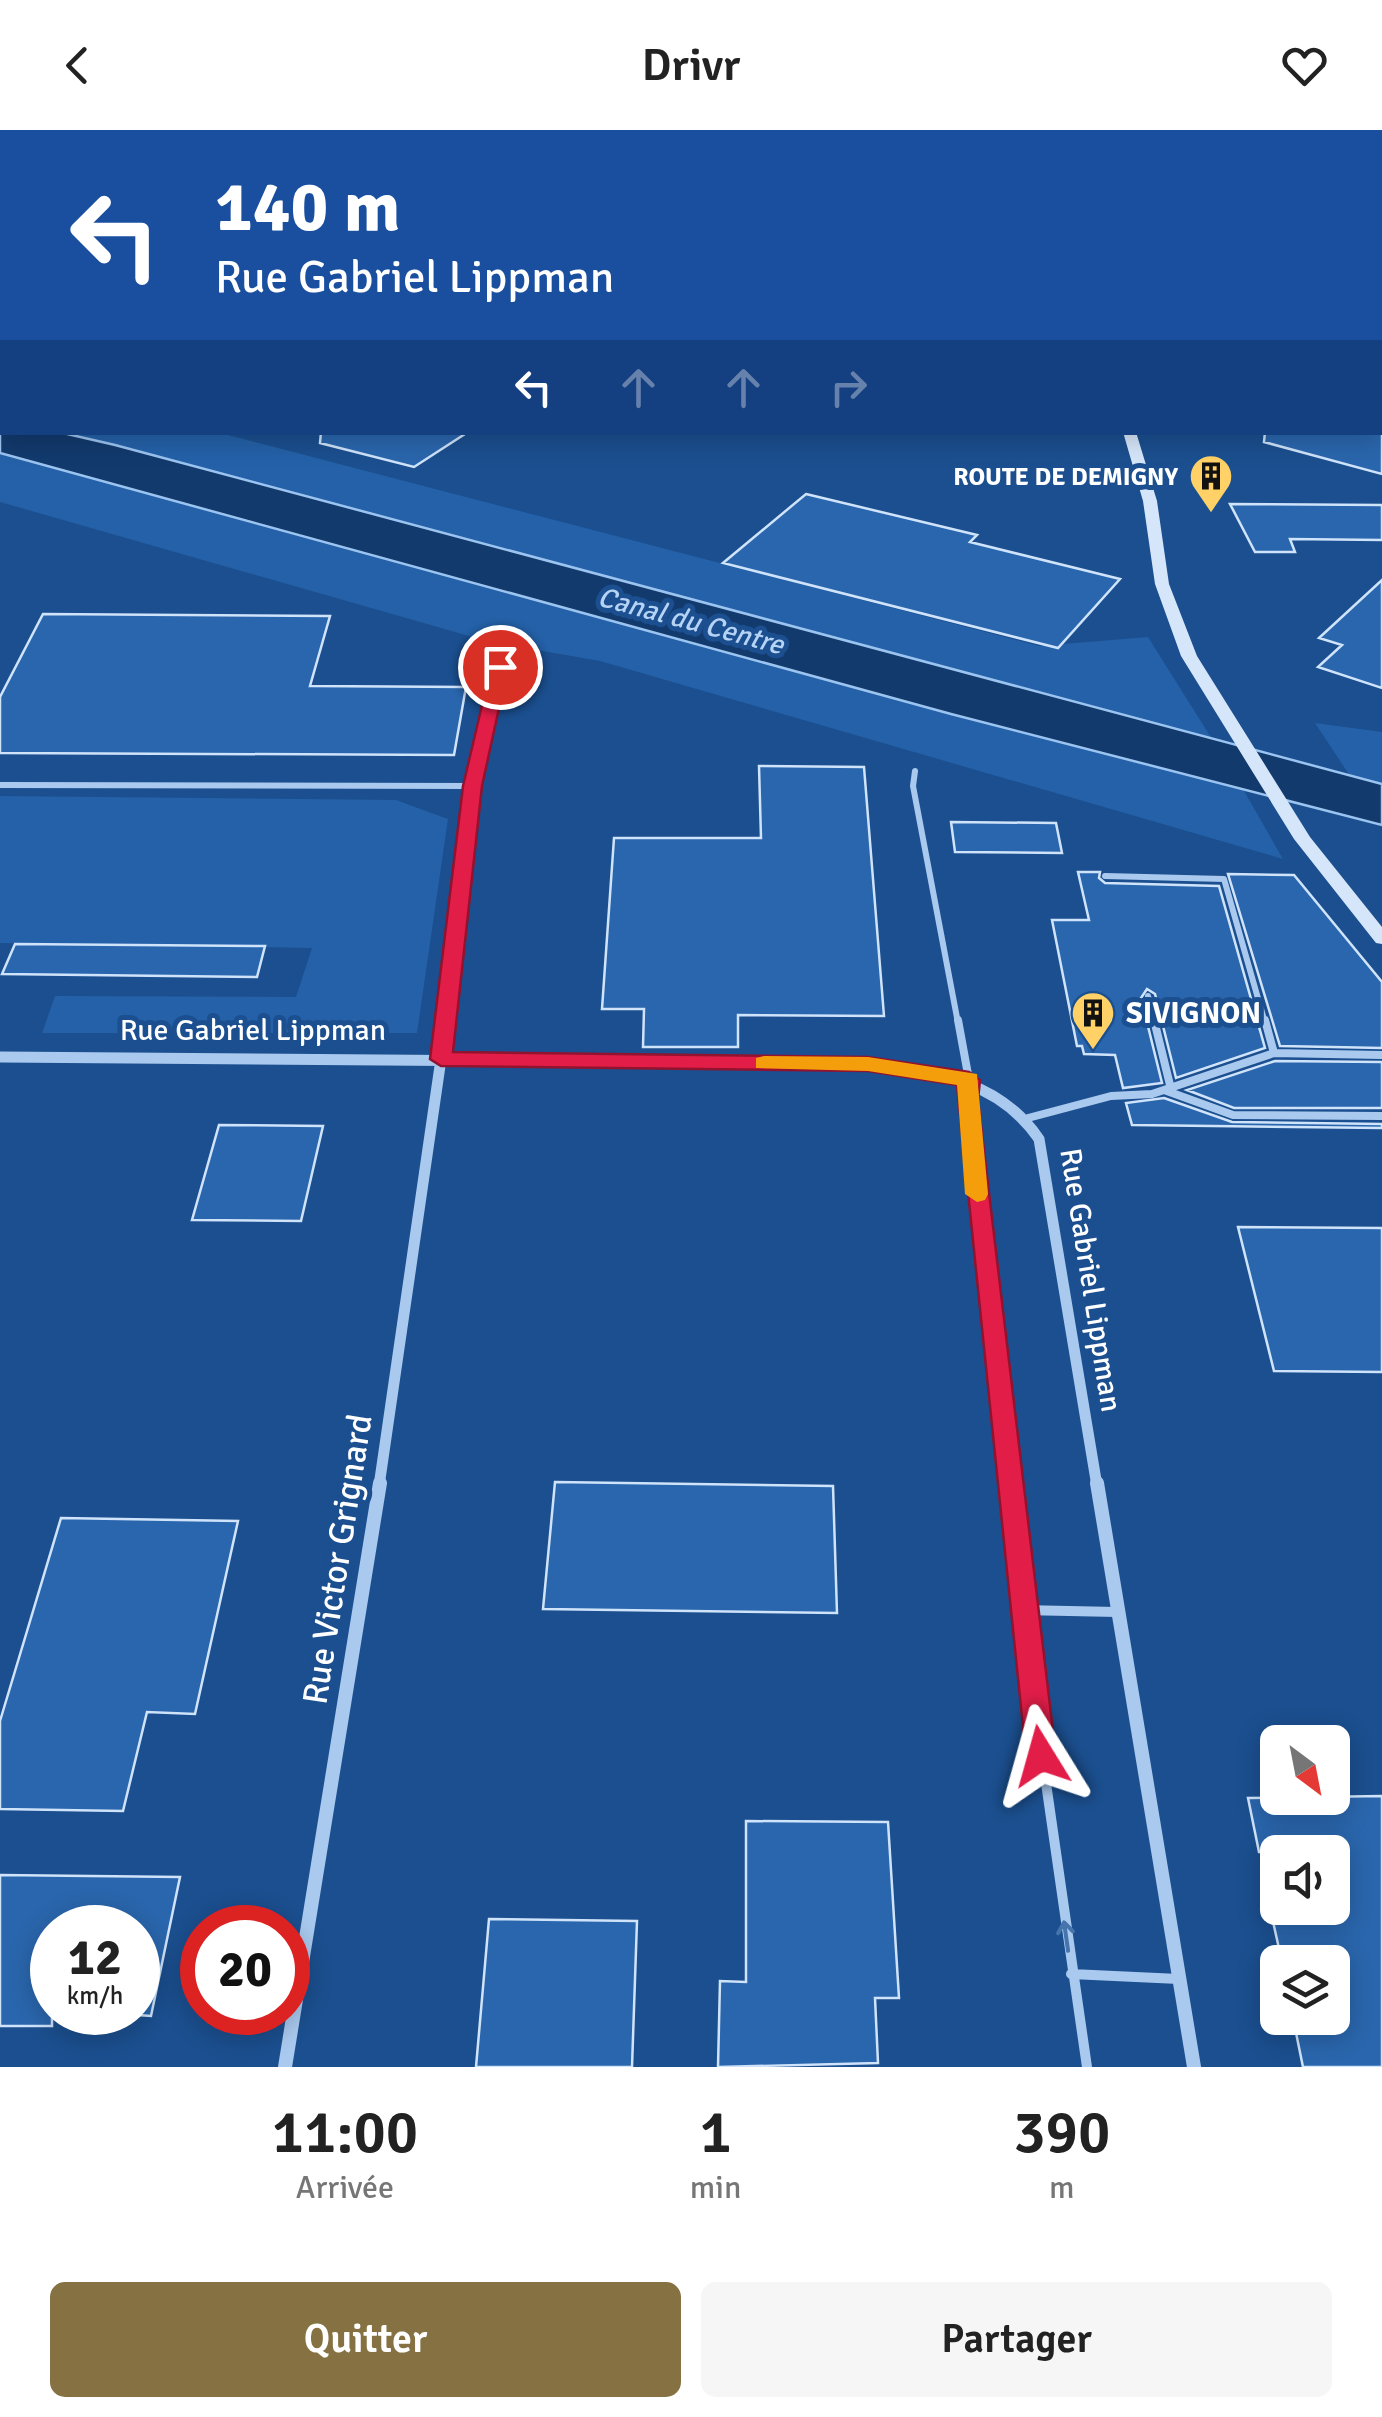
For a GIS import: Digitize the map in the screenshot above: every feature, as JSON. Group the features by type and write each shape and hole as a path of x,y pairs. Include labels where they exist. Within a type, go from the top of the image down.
{"main road":[{"path":"1130,435 1150,501 1162,584 1188,656 1226,722 1304,839 1382,938"}],"street":[{"name":"Rue Gabriel Lippman","path":"0,1057 868,1064 969,1080 1011,1101 1028,1118 1040,1139 1194,2067"},
{"name":"Rue Victor Grignard","path":"285,2067 388,1431 441,1059"}],"lane":[{"path":"441,1059 472,786 500,667"},
{"path":"914,771 913,786 969,1080 966,1100 1022,1610 1087,2067"},
{"path":"0,785 472,786"},
{"path":"1105,876 1224,880 1274,1053"},
{"path":"1148,996 1169,1090"},
{"path":"1028,1118 1111,1096 1169,1090 1274,1053 1382,1055"},
{"path":"1169,1090 1233,1114 1382,1116"},
{"path":"1022,1610 1117,1612"},
{"path":"1071,1974 1179,1980"}],"shaded area":[{"path":"71,435 228,435 1039,646 1148,637 1212,739"},
{"path":"0,453 951,714 1243,789 1283,859 600,661 490,642 0,502"},
{"path":"1315,723 1382,732 1382,784 1350,776"},
{"path":"0,796 396,800 448,819 417,1033 42,1033 55,996 296,997 312,948 0,943"}],"water":[{"name":"Canal du Centre","path":"0,435 72,435 115,445 1382,784 1382,825 951,714 0,453"}],"building":[{"path":"321,435 463,435 414,467 320,443"},
{"path":"1265,435 1382,435 1382,474 1264,442"},
{"path":"806,494 977,535 970,542 1120,579 1058,648 723,563"},
{"path":"1230,504 1382,505 1382,540 1290,539 1295,552 1255,552"},
{"path":"1382,580 1382,688 1318,667 1342,645 1319,638"},
{"path":"43,614 330,616 310,686 466,687 454,755 0,753 0,697"},
{"path":"759,766 864,767 884,1016 738,1015 738,1047 643,1047 644,1009 602,1009 614,838 761,838"},
{"path":"951,822 1056,823 1062,853 955,852"},
{"path":"1078,872 1100,872 1099,878 1105,883 1219,886 1265,1048 1176,1078 1155,994 1147,989 1141,998 1162,1083 1123,1088 1115,1055 1084,1054 1082,1046 1077,1046 1052,920 1089,920"},
{"path":"1228,874 1294,875 1382,982 1382,1048 1280,1046"},
{"path":"15,944 265,946 257,977 2,974"},
{"path":"1275,1061 1382,1062 1382,1108 1234,1108 1187,1090"},
{"path":"1164,1098 1232,1122 1382,1124 1382,1128 1132,1125 1126,1103"},
{"path":"219,1125 323,1126 301,1221 192,1220"},
{"path":"1238,1227 1382,1228 1382,1372 1274,1371"},
{"path":"555,1482 833,1486 837,1613 543,1609"},
{"path":"61,1518 238,1521 195,1714 147,1712 123,1811 0,1809 0,1721"},
{"path":"1350,1796 1382,1796 1382,2067 1303,2067 1296,2035 1350,2035 1350,1945 1278,1945 1274,1925 1350,1925 1350,1835 1260,1835 1259,1852 1248,1798 1260,1798 1260,1815 1350,1815"},
{"path":"746,1821 888,1822 899,1998 875,1998 878,2063 718,2067 720,1981 746,1982"},
{"path":"0,1875 180,1877 160,1973 160,1905 30,1905 30,2026 0,2026"},
{"path":"489,1919 637,1921 632,2067 476,2067"}],"slow traffic":[{"path":"764,1063 868,1064 969,1080 966,1100 977,1194"}],"place":[{"name":"ROUTE DE DEMIGNY","path":"1211,514"},
{"name":"SIVIGNON","path":"1093,1051"}],"route":[{"path":"500,667 472,786 441,1059 868,1064 969,1080 966,1100 1041,1756"}]}
